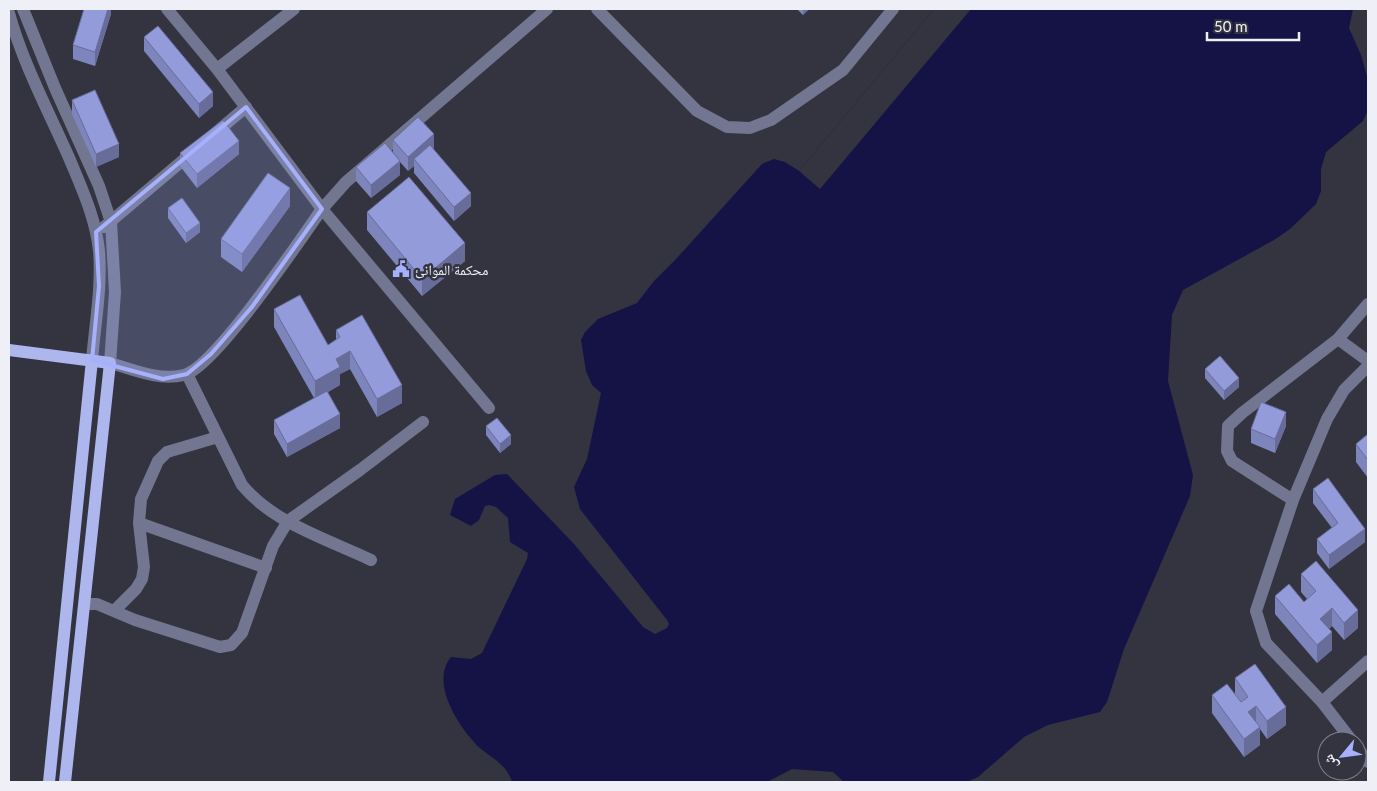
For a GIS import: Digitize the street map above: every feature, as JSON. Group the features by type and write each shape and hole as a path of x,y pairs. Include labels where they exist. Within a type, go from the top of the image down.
{"main road":[{"path":"9,350 110,363 86,604 65,782"},
{"path":"50,782 92,360"}],"street":[{"path":"23,9 55,88 99,186 111,222 116,292 110,363 163,379 187,374 211,354 252,307 322,209 346,182 547,9"},
{"path":"167,9 217,69 322,209 489,408"},
{"path":"217,69 294,9"},
{"path":"597,9 697,111 727,127 750,128 771,120 843,70 893,9"},
{"path":"9,13 21,49 85,195 96,232 99,251 99,286 92,360"},
{"path":"96,232 111,222 246,107"},
{"path":"1293,500 1232,461 1227,451 1228,426 1242,413 1338,339 1368,304"},
{"path":"1338,339 1368,360"},
{"path":"1344,731 1322,702 1266,643 1256,611 1293,500 1327,419 1344,390 1368,366"},
{"path":"187,374 242,485 254,499 288,521 371,560"},
{"path":"86,604 97,604 135,620 226,647 242,633 273,546 288,521 423,422"},
{"path":"114,611 136,589 142,579 144,553 139,523 141,499 158,461 168,452 218,437"},
{"path":"139,523 266,568"},
{"path":"1322,702 1368,661"}],"highlighted area":[{"path":"246,107 322,209 252,307 211,354 187,374 163,379 92,360 99,286 96,232"}],"shaded area":[{"path":"934,9 1353,9 1349,28 1361,55 1368,80 1368,110 1363,121 1326,152 1321,169 1321,191 1316,204 1290,229 1274,240 1183,290 1172,315 1168,381 1193,475 1190,496 1124,649 1107,702 1100,712 1048,725 1024,737 978,777 967,782 844,782 833,772 792,769 767,782 512,782 505,769 478,746 459,722 444,689 443,677 445,667 451,657 471,659 482,653 527,559 528,553 510,542 508,518 496,507 485,506 479,520 471,526 450,515 455,499 495,475 507,474 574,544 643,627 655,634 667,628 669,624 667,620 580,509 574,487 587,459 601,393 592,385 586,371 581,340 585,332 598,319 637,303 654,281 762,164 774,159 785,162 799,171"}],"pier":[{"path":"934,9 971,9 820,189 799,171"}],"building":[{"path":"84,9 108,9 95,52 73,45"},
{"path":"158,26 213,92 199,104 144,37"},
{"path":"95,90 119,144 96,154 72,100"},
{"path":"418,117 434,134 408,157 393,140"},
{"path":"223,120 239,141 197,174 180,153"},
{"path":"385,143 400,161 371,185 356,167"},
{"path":"430,145 471,193 454,207 414,159"},
{"path":"268,173 290,188 242,254 221,239"},
{"path":"409,177 465,243 422,279 367,212"},
{"path":"182,198 200,223 186,233 168,208"},
{"path":"300,295 328,345 340,337 336,330 362,315 402,385 377,399 350,351 336,359 340,367 315,381 274,309"},
{"path":"1220,356 1239,378 1224,391 1205,369"},
{"path":"327,391 340,414 287,444 274,420"},
{"path":"1261,402 1286,412 1275,439 1251,429"},
{"path":"497,418 511,435 500,444 486,426"},
{"path":"1368,434 1368,460 1356,444"},
{"path":"1328,478 1365,529 1329,555 1317,539 1338,523 1313,489"},
{"path":"1316,561 1358,610 1344,623 1332,608 1320,619 1332,632 1317,645 1275,596 1289,584 1304,602 1316,591 1301,574"},
{"path":"1255,664 1286,707 1267,721 1256,706 1248,712 1260,727 1244,739 1212,695 1227,684 1241,702 1248,697 1235,678"}],"place":[{"name":"محكمة الموانئ","path":"401,269"}]}
